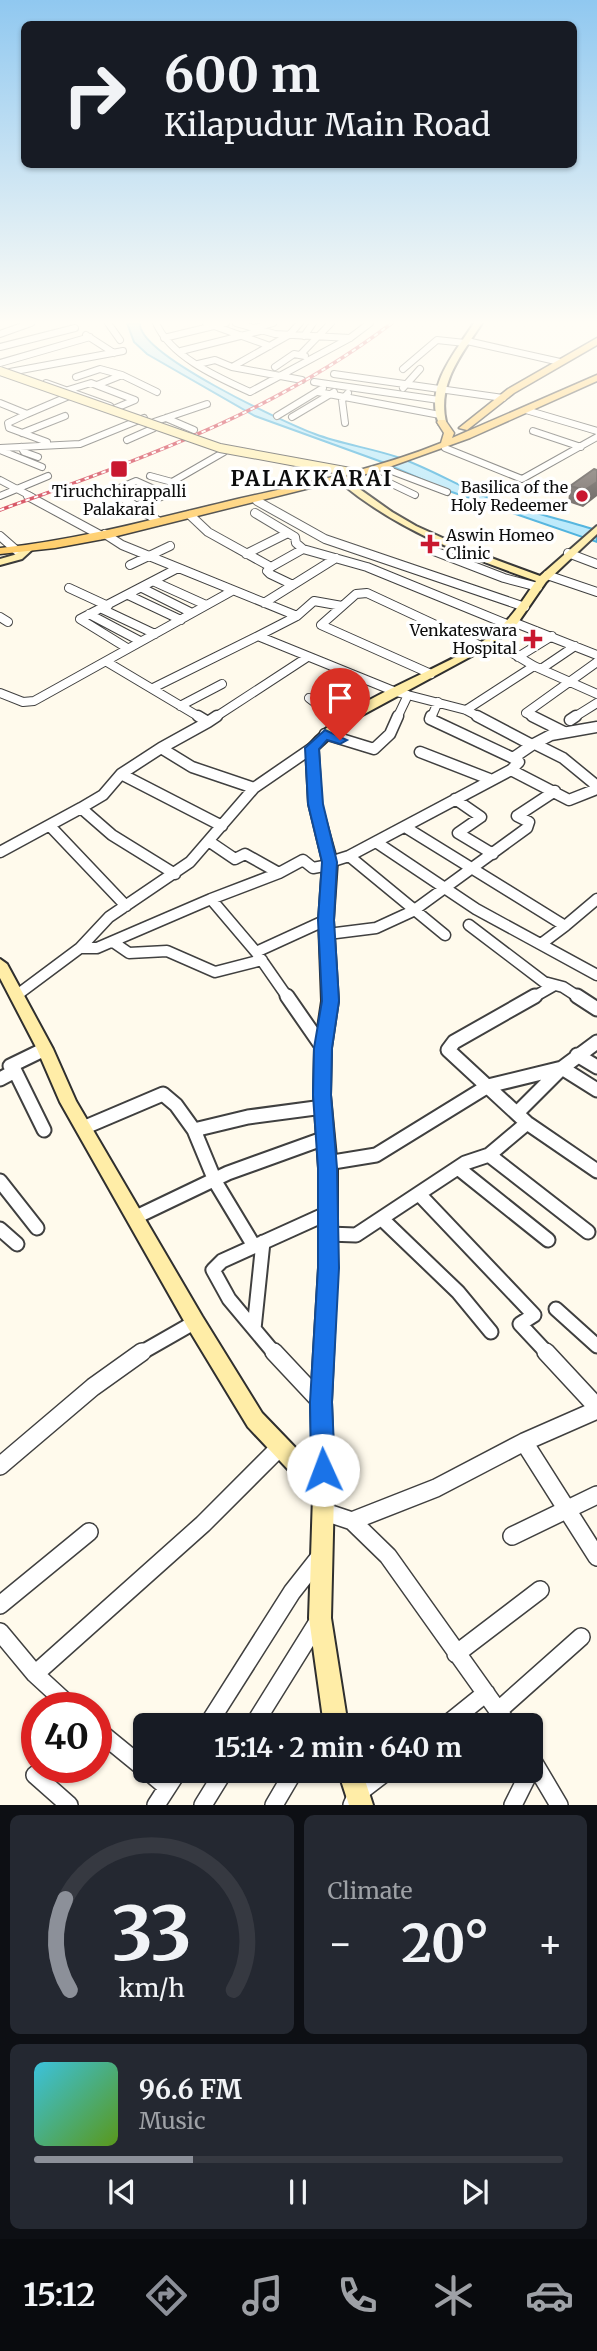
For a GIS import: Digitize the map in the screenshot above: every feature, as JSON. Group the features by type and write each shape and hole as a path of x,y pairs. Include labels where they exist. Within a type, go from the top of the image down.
{"main road":[{"path":"455,437 492,407"},
{"path":"0,552 102,535 367,475 532,407"},
{"path":"441,419 455,437"}],"street":[{"path":"0,411 10,407"},
{"path":"12,407 27,414"},
{"path":"9,428 6,426 8,423 40,407"},
{"path":"105,407 220,448 367,475 415,495"},
{"path":"106,407 175,433"},
{"path":"127,440 166,418 198,407"},
{"path":"277,416 291,407"},
{"path":"292,418 309,407"},
{"path":"342,407 345,423"},
{"path":"389,407 441,419 440,407"},
{"path":"116,408 140,420"},
{"path":"526,410 597,431"},
{"path":"22,433 65,416"},
{"path":"166,418 194,430"},
{"path":"2,447 93,441 140,420"},
{"path":"0,431 9,428 53,444"},
{"path":"533,431 581,446"},
{"path":"455,437 522,480 597,438"},
{"path":"2,447 42,467"},
{"path":"21,447 24,452 38,457"},
{"path":"150,476 172,482 224,452"},
{"path":"388,470 447,492"},
{"path":"0,496 48,476"},
{"path":"0,480 102,535 232,591 298,616"},
{"path":"138,506 166,494 136,481 113,491 158,522"},
{"path":"344,481 369,504 397,521 542,581"},
{"path":"257,502 349,549 525,607"},
{"path":"266,507 255,513 292,535 303,549 367,567 597,655"},
{"path":"190,515 208,532 271,567"},
{"path":"17,995 80,948 100,925 175,874 210,842 254,788 312,748 341,722 402,693 487,644 511,624 542,581 597,529"},
{"path":"246,554 308,530"},
{"path":"0,536 22,550 18,557 0,562"},
{"path":"130,565 170,546"},
{"path":"293,585 267,571 303,549"},
{"path":"573,549 597,564"},
{"path":"434,551 504,578 542,581 597,592"},
{"path":"264,603 336,558"},
{"path":"127,648 79,621 178,568"},
{"path":"155,582 206,605"},
{"path":"69,588 155,634"},
{"path":"142,588 192,613"},
{"path":"0,693 23,702 34,701 232,591"},
{"path":"431,674 321,625 356,594 367,593 518,657 597,694"},
{"path":"128,595 181,620"},
{"path":"153,688 298,616 314,601 342,606"},
{"path":"89,614 141,641"},
{"path":"258,636 402,693 466,710 563,758 597,788 571,800 511,770"},
{"path":"518,657 552,636"},
{"path":"466,710 575,646"},
{"path":"0,852 103,795 121,774 208,722 306,657"},
{"path":"107,662 208,722"},
{"path":"564,732 526,713 597,662"},
{"path":"180,706 222,684"},
{"path":"325,734 374,749 390,734 402,693"},
{"path":"309,698 341,722"},
{"path":"80,948 97,948 113,942 279,873 303,860 313,868 349,856 511,770 519,762 430,719 438,702"},
{"path":"570,720 597,703"},
{"path":"513,758 533,744 564,732 597,727"},
{"path":"161,748 192,767 254,788"},
{"path":"312,748 315,804 329,863 327,927 330,1001 323,1048 328,1234 321,1402 324,1502 320,1618 330,1713"},
{"path":"420,752 492,780"},
{"path":"121,774 222,827"},
{"path":"113,942 130,953 153,949 172,951 215,972 327,927 376,928 413,911 447,889 530,825 517,816 555,792"},
{"path":"455,799 481,817 458,833 493,854"},
{"path":"82,808 112,835 175,874"},
{"path":"50,826 126,906"},
{"path":"405,827 565,926"},
{"path":"210,842 235,859 245,854 279,873"},
{"path":"376,842 447,889 597,975"},
{"path":"349,856 445,935"},
{"path":"211,899 259,956 323,1048"},
{"path":"541,944 597,900"},
{"path":"469,925 544,982 563,987 597,1009"},
{"path":"0,964 83,1128 255,1420 324,1502 352,1521 388,1556 501,1713"},
{"path":"554,986 448,1048 450,1053 522,1118 597,1171"},
{"path":"328,1234 356,1235 458,1168 489,1156 562,1068 597,1042"},
{"path":"0,1079 12,1068 45,1049"},
{"path":"577,1055 597,1067"},
{"path":"0,1057 12,1068 44,1130"},
{"path":"327,1163 376,1154 488,1086 562,1068 597,1090"},
{"path":"83,1128 163,1094 176,1105 194,1130 213,1178 258,1244 254,1329"},
{"path":"194,1130 248,1117 323,1107"},
{"path":"134,1218 213,1178 292,1147 325,1138"},
{"path":"489,1156 588,1232"},
{"path":"458,1168 548,1240"},
{"path":"0,1181 37,1228"},
{"path":"352,1521 436,1488 597,1408 520,1324 534,1315 419,1194"},
{"path":"321,1402 254,1329 217,1282 213,1270 222,1261 328,1213"},
{"path":"382,1219 458,1292 491,1332"},
{"path":"0,1229 18,1244"},
{"path":"556,1310 597,1346"},
{"path":"0,1466 119,1367 166,1335 195,1322"},
{"path":"524,1442 597,1557"},
{"path":"35,1674 203,1524 279,1448"},
{"path":"512,1536 597,1495"},
{"path":"0,1605 89,1532"},
{"path":"215,1713 292,1592 321,1556"},
{"path":"456,1654 540,1590"},
{"path":"261,1713 320,1618"},
{"path":"0,1632 35,1674 55,1692"},
{"path":"499,1710 581,1637"},
{"path":"461,1713 486,1693"},
{"path":"112,1742 133,1759"},
{"path":"543,1782 559,1805"},
{"path":"44,1783 69,1805"},
{"path":"162,1783 167,1787"},
{"path":"156,1805 170,1783"},
{"path":"203,1805 217,1783"},
{"path":"274,1805 287,1783"},
{"path":"355,1794 370,1783"},
{"path":"513,1805 523,1783"}],"water":[{"path":"240,407 257,407 325,437 409,462 494,500 596,530 597,542 446,490 382,462 255,416"}],"building":[{"path":"594,469 597,470 597,482 585,490 570,486"}],"railway":[{"path":"0,510 204,432 255,407"}],"place":[{"name":"Tiruchchirappalli Palakarai","path":"119,469"},
{"name":"Basilica of the Holy Redeemer","path":"582,496"},
{"name":"Aswin Homeo Clinic","path":"430,544"},
{"name":"Venkateswara Hospital","path":"533,639"}],"district":[{"name":"PALAKKARAI","path":"312,478"}],"route":[{"path":"323,1470 321,1402 328,1268 327,1168 322,1095 323,1048 330,1001 330,950 326,920 330,862 315,804 312,748 325,734 340,740"}]}
